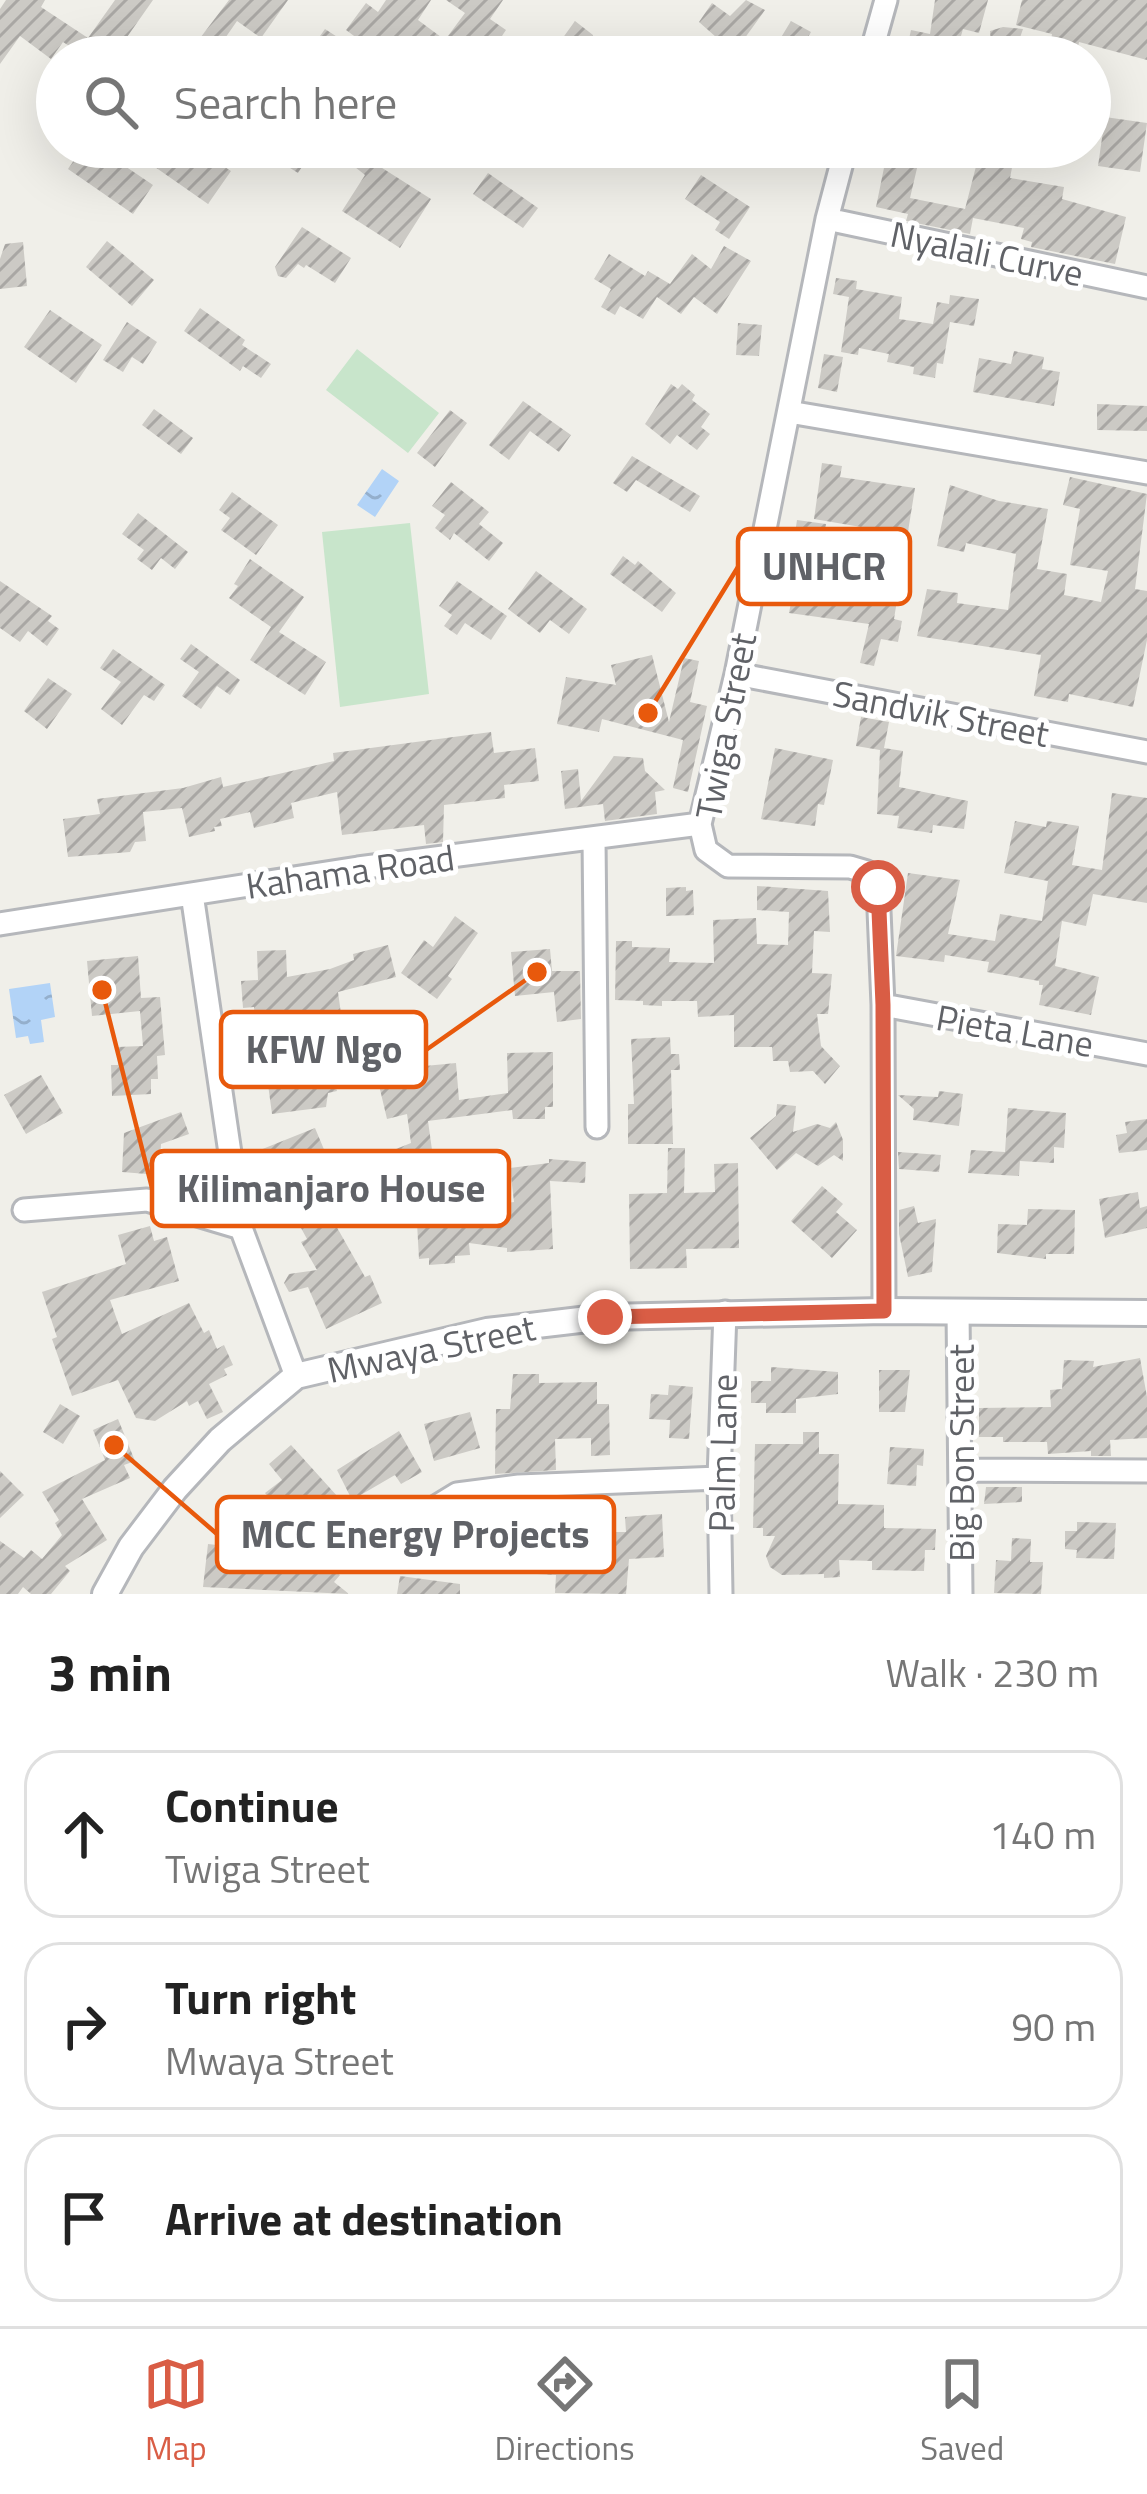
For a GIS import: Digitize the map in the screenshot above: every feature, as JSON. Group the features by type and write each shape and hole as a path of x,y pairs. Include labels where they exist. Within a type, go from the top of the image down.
{"street":[{"path":"877,36 886,0"},
{"name":"Twiga Street","path":"840,168 736,674 700,824 706,850 728,866 850,867 867,872 878,887 884,1311"},
{"name":"Nyalali Curve","path":"827,219 1147,287"},
{"path":"789,412 1147,473"},
{"name":"Sandvik Street","path":"736,674 1147,752"},
{"name":"Kahama Road","path":"0,923 700,824"},
{"path":"594,839 597,1127"},
{"path":"192,894 241,1228 296,1376"},
{"name":"Pieta Lane","path":"883,1005 1147,1054"},
{"path":"24,1210 147,1200 241,1228"},
{"name":"Big Bon Street","path":"958,1311 961,1594"},
{"name":"Mwaya Street","path":"105,1594 130,1547 175,1489 220,1440 296,1376 487,1331 605,1317 724,1312 1147,1313"},
{"name":"Palm Lane","path":"721,1594 724,1312"},
{"path":"961,1470 1147,1471"},
{"path":"403,1527 458,1494 519,1486 719,1478"}],"green space":[{"path":"357,349 439,413 408,453 326,390"},
{"path":"410,523 429,694 340,707 322,532"}],"water":[{"path":"382,469 399,481 375,517 357,505"},
{"path":"50,983 55,1017 41,1020 44,1042 30,1044 28,1036 16,1038 9,989"}],"building":[{"path":"6,0 45,0 41,7 85,36 36,36 36,48 20,36 0,64 0,9"},
{"path":"115,0 153,0 128,36 89,36"},
{"path":"229,0 288,0 262,36 237,21 227,36 202,36"},
{"path":"386,0 431,0 418,20 440,36 354,36 346,30 366,3 378,12"},
{"path":"446,0 503,0 490,19 506,30 502,36 448,36 465,13"},
{"path":"746,0 765,10 746,36 715,36 699,22 712,3 730,16"},
{"path":"935,0 988,0 979,33 963,29 961,36 910,36 911,30 930,34"},
{"path":"1022,0 1147,0 1147,60 1111,50 1111,36 1052,36 1016,25"},
{"path":"575,21 593,35 592,36 564,36"},
{"path":"791,21 811,32 809,36 782,36"},
{"path":"1023,29 1021,36 990,36 990,31"},
{"path":"1111,118 1147,123 1140,172 1111,168"},
{"path":"128,168 153,185 133,214 68,169"},
{"path":"156,168 231,171 208,204"},
{"path":"356,168 382,168 431,199 400,248 342,211 365,175"},
{"path":"884,168 917,168 910,198 965,209 976,168 1012,168 1010,178 1064,187 1062,199 1126,217 1115,264 1031,247 1032,242 1021,239 1024,228 973,218 970,234 906,221 908,214 876,207"},
{"path":"488,173 538,208 523,228 473,194"},
{"path":"701,175 750,207 729,239 715,230 720,222 685,199"},
{"path":"302,227 351,258 335,283 298,264 286,278 278,276 275,267"},
{"path":"107,241 154,280 132,306 86,267"},
{"path":"23,242 27,286 0,289 5,244"},
{"path":"724,246 751,261 717,314 694,297 681,314 657,297 643,319 620,306 615,315 601,307 611,289 594,279 609,254 645,276 648,271 670,284 692,254 711,269"},
{"path":"836,278 857,281 856,289 902,297 899,319 933,324 937,302 949,304 950,295 979,299 974,326 950,322 943,364 937,363 935,378 913,374 914,367 887,362 889,354 859,348 858,355 841,352 849,297 833,294"},
{"path":"200,308 271,364 261,378 243,366 240,371 184,331"},
{"path":"50,310 102,345 76,383 24,347"},
{"path":"127,322 157,342 143,364 132,357 123,372 103,360"},
{"path":"738,323 762,325 759,356 736,355"},
{"path":"1014,351 1044,357 1042,369 1060,372 1054,406 973,392 979,358 1011,364"},
{"path":"824,354 843,357 837,392 818,388"},
{"path":"671,384 678,389 682,384 695,395 692,400 710,414 701,427 710,434 697,450 677,435 670,444 645,424"},
{"path":"523,401 571,435 559,452 530,431 509,460 489,445"},
{"path":"1097,404 1147,406 1147,431 1097,430"},
{"path":"154,409 193,438 181,454 142,425"},
{"path":"450,410 467,423 435,467 417,453"},
{"path":"632,456 700,496 690,512 636,480 627,492 613,483"},
{"path":"822,463 842,466 840,477 915,488 894,619 902,621 898,642 881,639 874,666 860,663 869,624 789,613 809,549 793,547 797,520 826,524 820,564 854,569 861,527 814,519"},
{"path":"1070,477 1147,494 1135,589 1147,591 1147,640 1133,707 1069,694 1068,702 1034,696 1041,655 917,636 927,589 958,593 957,603 1008,610 1016,554 966,543 964,552 937,546 950,485 999,501 1048,509 1037,569 1067,574 1064,595 1101,602 1108,571 1070,565 1080,509 1063,505"},
{"path":"451,482 489,512 479,524 503,543 489,561 454,533 450,540 435,528 445,515 432,506"},
{"path":"232,492 278,525 256,555 221,530 230,518 219,510"},
{"path":"138,513 188,552 175,569 161,558 152,570 137,559 144,550 122,534"},
{"path":"623,556 635,565 638,561 676,593 662,612 610,574"},
{"path":"250,559 304,597 279,632 326,662 305,695 250,660 271,627 229,598"},
{"path":"536,571 587,609 569,634 550,620 540,633 508,609"},
{"path":"0,581 52,616 48,621 59,629 47,646 28,631 20,642 0,628"},
{"path":"457,581 507,616 491,640 465,623 457,635 444,626 452,615 439,606"},
{"path":"191,644 240,680 230,695 217,686 201,709 182,696 199,672 180,659"},
{"path":"113,649 165,685 154,701 144,695 122,725 101,709 121,682 100,668"},
{"path":"652,655 669,722 684,658 699,661 690,702 707,706 688,792 673,788 683,740 602,719 599,732 557,724 566,677 616,685 611,665"},
{"path":"48,678 72,694 47,729 24,711"},
{"path":"861,717 889,722 884,748 903,751 899,787 968,801 964,829 933,825 932,833 897,828 899,816 877,814 880,750 856,746"},
{"path":"491,732 494,753 535,748 539,781 504,785 505,798 444,805 443,842 426,844 424,825 342,835 337,792 291,803 294,818 254,828 250,812 220,819 222,826 214,827 215,831 189,837 182,808 143,812 146,841 135,842 130,852 68,857 63,819 100,814 97,799 183,788 221,777 223,787 334,761 333,753"},
{"path":"775,748 833,760 815,826 761,819"},
{"path":"614,756 643,758 645,771 665,790 655,792 657,814 605,821 603,804 565,809 561,771 578,769 581,801"},
{"path":"1112,793 1147,798 1147,903 1093,894 1086,926 1062,921 1055,966 1099,977 1091,1015 1039,1005 1043,985 1039,981 987,972 989,962 945,955 944,962 896,956 908,873 960,880 948,934 995,941 1000,914 1042,921 1048,881 1004,873 1015,821 1079,826 1072,865 1102,870"},
{"path":"757,886 828,891 830,932 814,931 812,973 832,974 828,1014 817,1014 821,1046 840,1066 825,1084 813,1071 790,1072 788,1061 773,1061 772,1047 734,1047 734,1015 698,1017 697,1001 662,1001 662,1006 615,1000 616,941 632,941 632,947 670,948 669,962 714,963 713,920 756,918 757,944 788,945 789,912 757,910"},
{"path":"686,887 686,891 693,890 694,915 666,916 666,888"},
{"path":"455,916 478,933 437,999 401,973 424,940 433,947"},
{"path":"388,945 396,977 338,992 344,1035 400,1028 404,1068 456,1063 459,1100 508,1093 507,1053 553,1052 553,1107 545,1107 545,1119 513,1119 512,1110 428,1121 432,1150 397,1164 391,1151 411,1143 407,1114 387,1119 378,1081 336,1088 328,1093 326,1107 272,1114 267,1077 312,1069 308,1038 256,1041 254,1007 243,1008 241,981 258,980 257,951 286,950 287,977 330,969 354,960 353,954"},
{"path":"550,949 552,971 580,971 581,1019 557,1022 554,992 515,996 511,952"},
{"path":"138,956 141,998 160,997 165,1055 157,1056 158,1079 151,1079 151,1094 112,1096 111,1065 118,1065 117,1047 143,1046 140,1011 92,1016 87,961"},
{"path":"670,1037 671,1054 679,1054 680,1070 671,1070 673,1144 628,1144 628,1104 634,1104 631,1039"},
{"path":"41,1075 63,1113 26,1134 4,1095"},
{"path":"939,1091 963,1094 959,1126 913,1120 914,1109 898,1095 938,1097"},
{"path":"777,1104 796,1106 793,1132 817,1124 830,1128 836,1122 843,1140 843,1161 834,1155 818,1166 796,1153 777,1170 750,1138 776,1116"},
{"path":"1008,1108 1066,1113 1064,1148 1054,1147 1054,1163 1020,1161 1019,1176 968,1173 971,1150 1005,1152"},
{"path":"181,1112 189,1134 161,1144 159,1175 122,1172 124,1133"},
{"path":"1147,1119 1147,1150 1119,1153 1116,1135 1127,1133 1125,1122"},
{"path":"315,1128 328,1159 298,1172 302,1180 276,1191 260,1150"},
{"path":"668,1148 685,1148 684,1193 715,1192 714,1164 738,1163 739,1248 686,1249 687,1268 630,1269 629,1194 667,1193"},
{"path":"898,1152 941,1155 939,1172 899,1169"},
{"path":"549,1159 586,1162 585,1183 550,1181 553,1249 507,1252 507,1248 469,1243 470,1255 455,1256 455,1263 429,1265 429,1258 419,1259 417,1223 430,1221 442,1208 506,1210 505,1203 514,1202 510,1168 549,1163"},
{"path":"822,1186 843,1204 836,1212 857,1230 832,1258 791,1221"},
{"path":"1138,1192 1140,1208 1147,1206 1147,1228 1105,1238 1099,1199"},
{"path":"322,1201 365,1277 370,1275 382,1303 326,1329 308,1287 289,1292 284,1283 289,1274 317,1270 301,1242 307,1239 295,1217"},
{"path":"914,1206 918,1223 936,1219 932,1272 908,1277 899,1210"},
{"path":"1028,1209 1075,1210 1074,1254 1046,1254 1046,1259 997,1253 998,1224 1027,1225"},
{"path":"150,1226 154,1241 167,1237 179,1281 110,1300 122,1334 189,1303 217,1349 224,1345 233,1365 224,1369 227,1375 209,1384 223,1412 207,1419 198,1401 189,1406 187,1401 155,1421 136,1418 118,1380 72,1396 52,1339 57,1337 42,1292 126,1264 118,1235"},
{"path":"1140,1358 1147,1438 1110,1440 1111,1456 1091,1456 1091,1451 1048,1454 1047,1442 979,1437 979,1408 1051,1407 1050,1390 1062,1389 1064,1360 1094,1361 1093,1367"},
{"path":"771,1367 838,1372 838,1394 796,1399 796,1413 766,1413 766,1403 751,1403 751,1381 771,1381"},
{"path":"879,1370 910,1370 905,1412 879,1412"},
{"path":"513,1374 539,1374 539,1383 597,1382 597,1404 609,1404 610,1455 591,1456 591,1438 555,1439 556,1470 495,1474 496,1409 510,1409"},
{"path":"669,1385 693,1387 689,1439 669,1438 670,1420 649,1419 651,1394 668,1395"},
{"path":"60,1404 80,1416 63,1444 43,1432"},
{"path":"470,1412 480,1448 434,1461 424,1424"},
{"path":"118,1419 135,1461 124,1465 130,1478 82,1499 107,1540 65,1566 70,1571 51,1594 31,1594 23,1587 18,1594 0,1594 0,1541 24,1558 31,1550 42,1559 62,1535 55,1523 59,1520 42,1492 105,1460 93,1430"},
{"path":"399,1431 422,1472 401,1484 395,1475 352,1500 337,1470"},
{"path":"803,1432 819,1432 819,1454 839,1454 838,1504 884,1505 884,1528 936,1529 935,1550 925,1550 924,1571 872,1570 872,1561 839,1560 840,1577 824,1578 824,1574 782,1575 770,1567 766,1556 775,1536 763,1536 763,1528 753,1528 755,1444 803,1444"},
{"path":"291,1445 357,1518 367,1511 379,1526 326,1562 340,1575 334,1582 349,1594 203,1587 208,1544 226,1546 227,1540 243,1540 307,1548 265,1493 282,1480 269,1464"},
{"path":"890,1447 924,1449 916,1486 887,1484"},
{"path":"0,1471 24,1495 0,1518"},
{"path":"986,1487 1022,1487 1022,1502 984,1504"},
{"path":"530,1503 565,1504 564,1541 594,1541 595,1532 626,1532 625,1517 662,1514 664,1557 629,1559 626,1594 555,1593 556,1575 496,1572 498,1525 529,1526"},
{"path":"1077,1522 1116,1523 1114,1559 1076,1558 1077,1550 1065,1549 1065,1531 1077,1531"},
{"path":"1012,1538 1031,1539 1030,1562 1043,1562 1041,1594 994,1593 996,1560 1011,1561"},
{"path":"400,1576 460,1584 460,1594 397,1594"}],"place":[{"name":"UNHCR","path":"648,713"},
{"name":"KFW Ngo","path":"537,972"},
{"name":"Kilimanjaro House","path":"102,990"},
{"name":"MCC Energy Projects","path":"114,1445"}],"route":[{"path":"605,1317 884,1311 878,887"}]}
